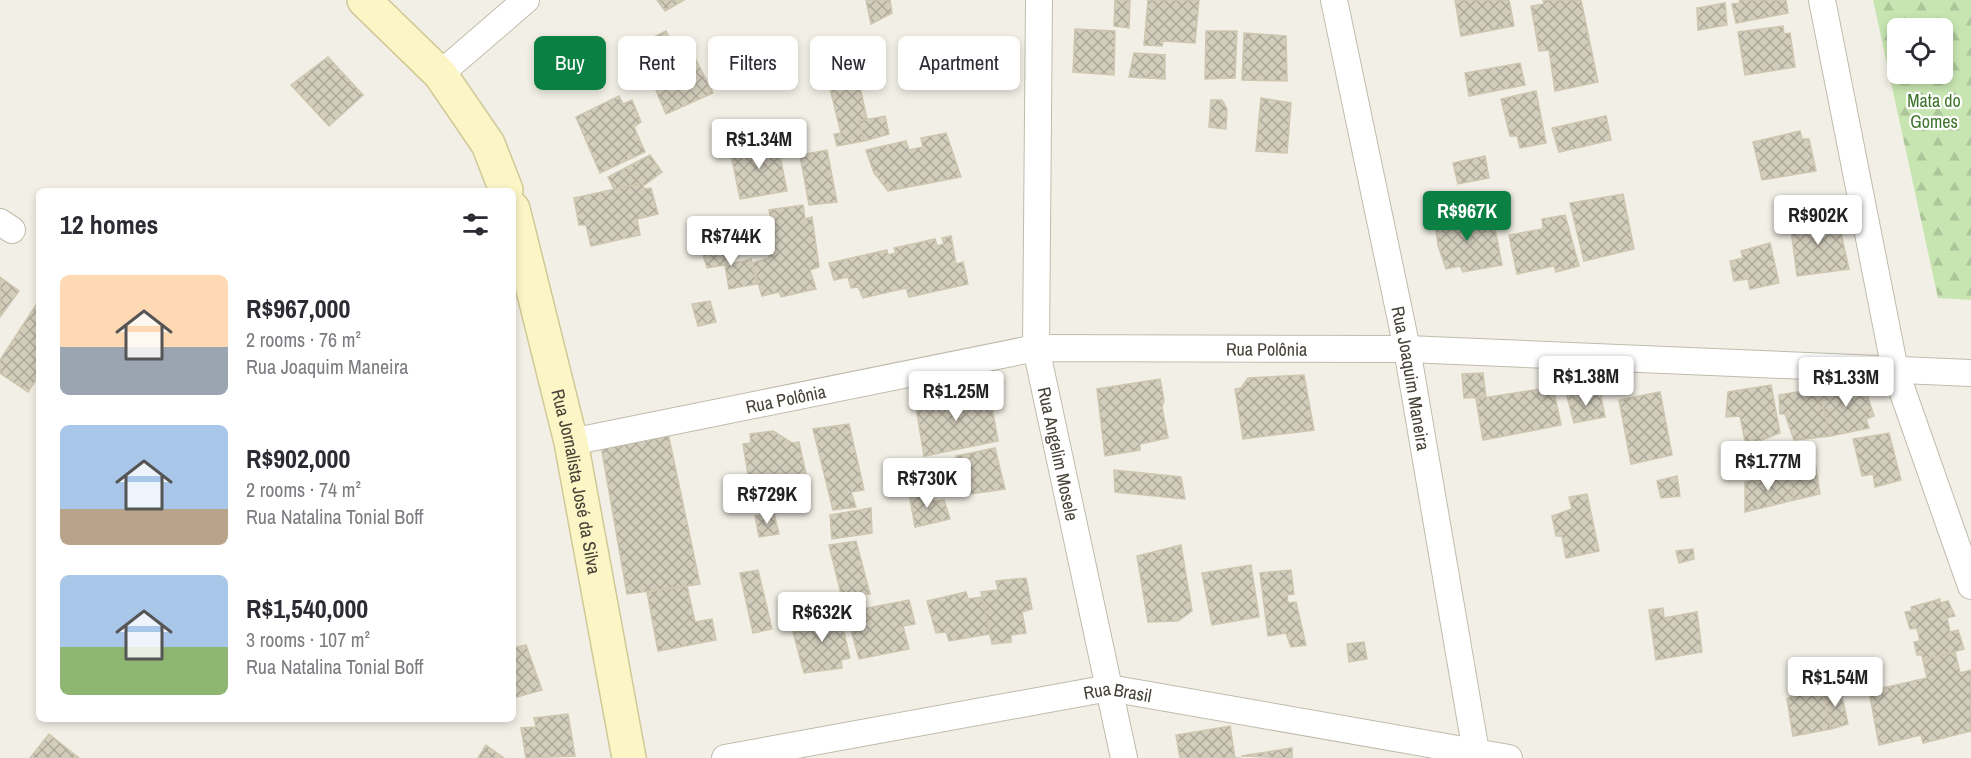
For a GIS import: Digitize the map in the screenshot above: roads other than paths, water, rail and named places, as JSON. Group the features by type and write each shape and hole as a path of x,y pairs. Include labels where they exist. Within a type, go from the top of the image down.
{"main road":[{"path":"364,0 440,74 488,144 505,188"},
{"name":"Rua Jornalista José da Silva","path":"516,221 571,442 629,758"}],"street":[{"path":"440,74 526,0"},
{"name":"Rua Angelim Mosele","path":"1039,0 1036,348 1124,758"},
{"name":"Rua Joaquim Maneira","path":"1334,0 1407,349 1476,755"},
{"path":"1822,0 1896,370 1971,586"},
{"name":"Rua Polônia","path":"571,442 1036,348 1407,349 1971,373"},
{"name":"Rua Brasil","path":"725,758 1109,688 1476,755 1509,758"}],"park label":[{"name":"Mata do Gomes","path":"1934,110"}]}
